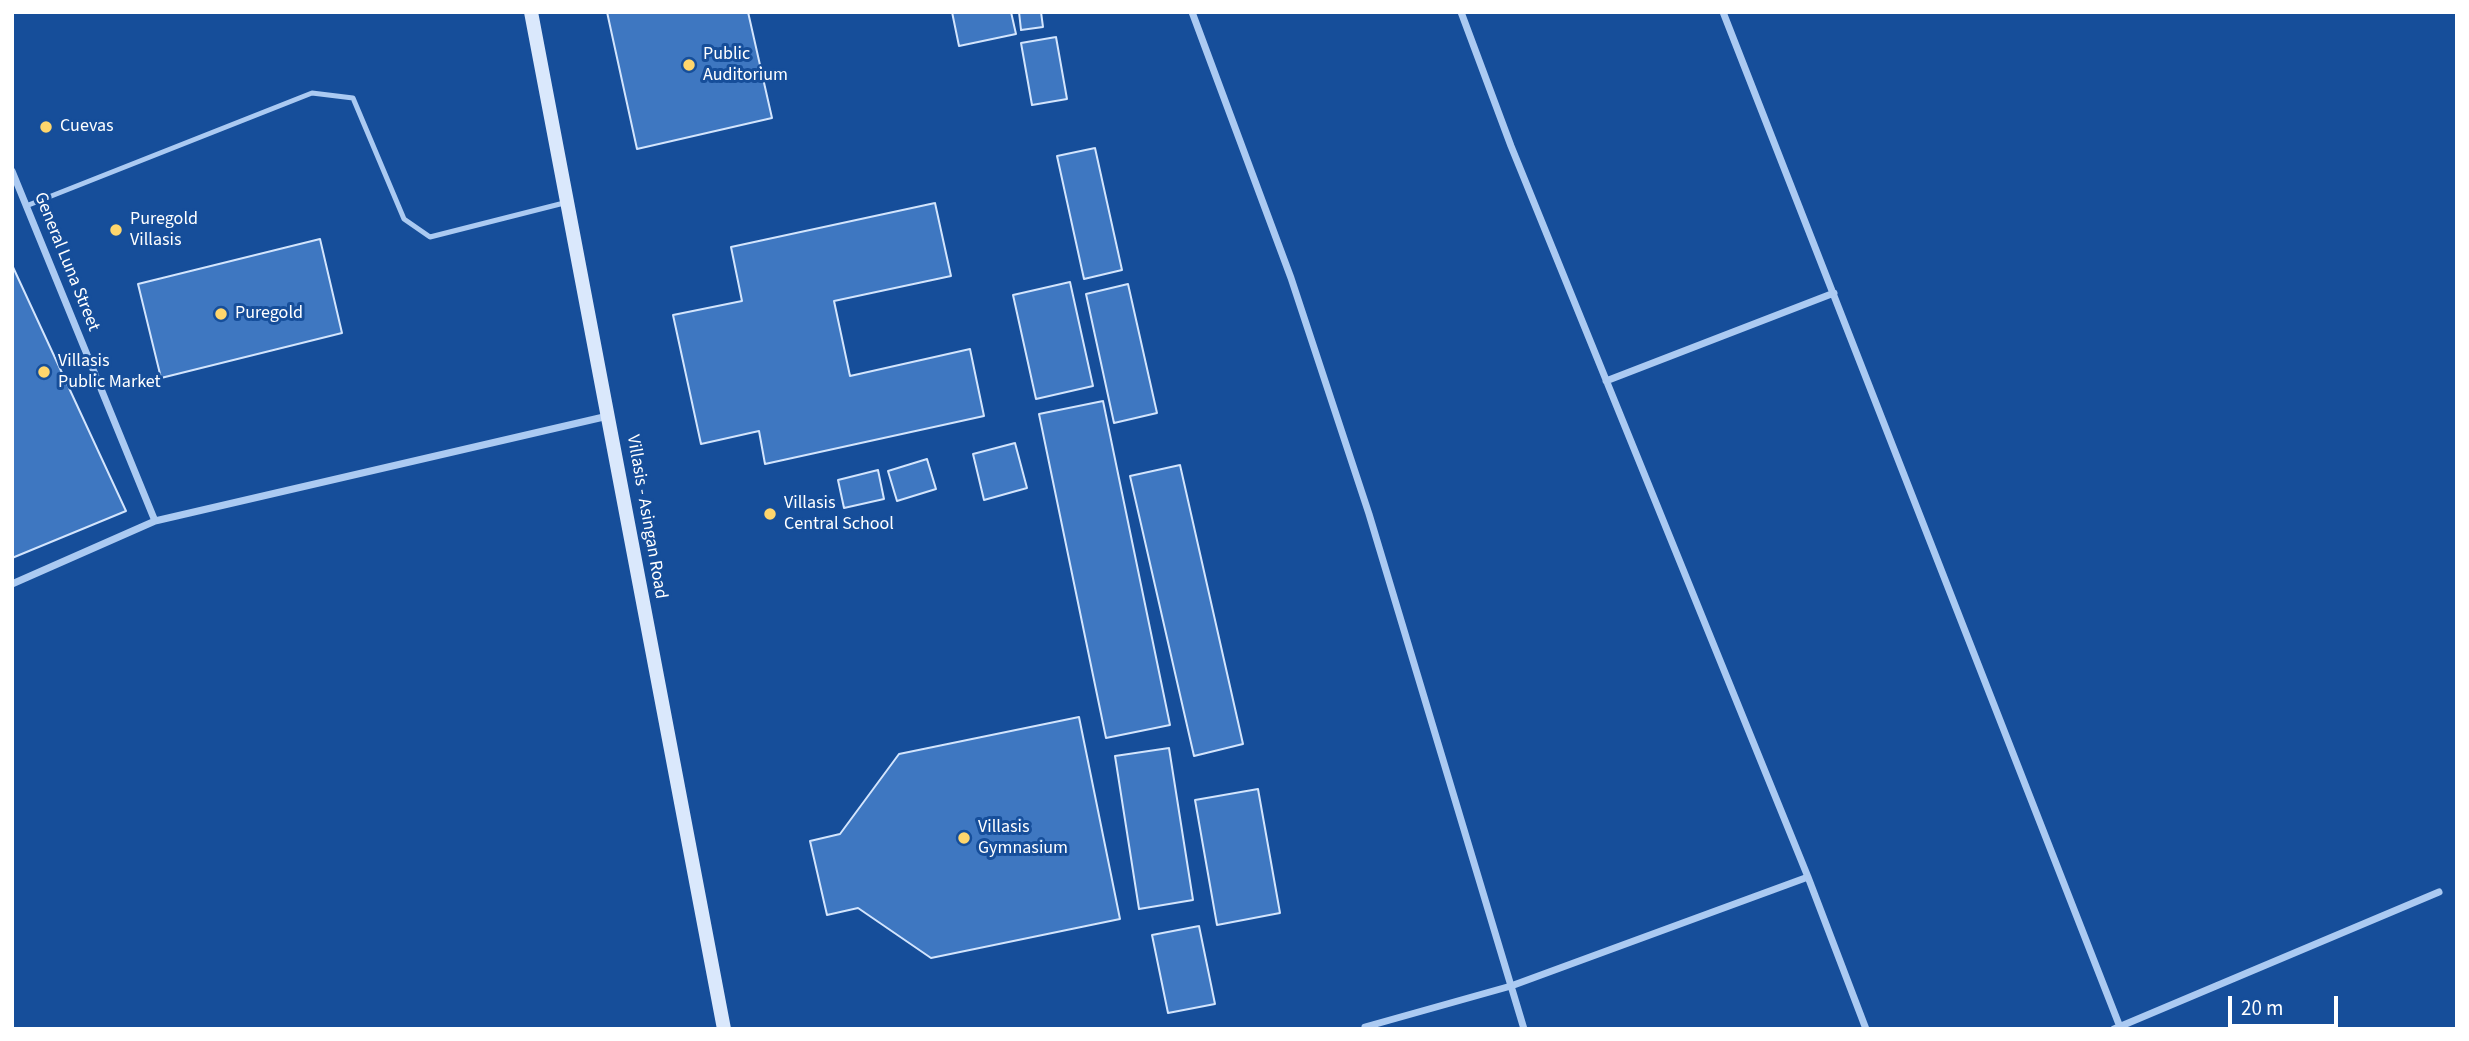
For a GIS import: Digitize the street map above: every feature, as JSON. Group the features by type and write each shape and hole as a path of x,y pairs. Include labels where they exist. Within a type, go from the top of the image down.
{"main road":[{"name":"Villasis - Asingan Road","path":"531,12 654,673 724,1029"}],"street":[{"path":"1192,12 1291,278 1369,514 1524,1029"},
{"path":"1461,12 1511,146 1808,877 1866,1029"},
{"path":"1723,12 2117,1028 2439,892"},
{"name":"General Luna Street","path":"12,171 155,521"},
{"path":"1606,381 1834,293"},
{"path":"12,584 155,521 608,416"},
{"path":"1365,1027 1511,986 1808,877"}],"lane":[{"path":"26,206 312,93 353,98 404,219 430,237 568,203"}],"building":[{"name":"Public Auditorium","path":"607,12 748,12 772,118 637,149"},
{"path":"952,12 1011,12 1016,34 959,46"},
{"path":"1019,12 1041,12 1043,27 1021,30"},
{"path":"1056,37 1067,99 1032,105 1021,43"},
{"path":"1095,148 1122,270 1084,279 1057,156"},
{"path":"935,203 951,276 834,301 850,376 970,349 984,416 765,464 759,431 701,444 673,315 742,301 731,247"},
{"path":"320,239 342,333 161,378 138,284"},
{"name":"Villasis Public Market","path":"12,265 126,511 12,558"},
{"path":"1070,282 1093,386 1036,399 1013,295"},
{"path":"1128,284 1157,413 1114,423 1086,294"},
{"path":"1103,401 1170,725 1106,738 1039,414"},
{"path":"1015,443 1027,488 984,500 973,454"},
{"path":"927,459 936,489 897,501 888,471"},
{"path":"1180,465 1243,744 1194,756 1130,476"},
{"path":"878,470 884,499 844,508 838,480"},
{"name":"Villasis Gymnasium","path":"1079,717 1120,919 931,958 858,908 827,915 810,841 840,834 899,754"},
{"path":"1169,748 1193,900 1139,909 1115,756"},
{"path":"1258,789 1280,913 1217,925 1195,800"},
{"path":"1199,926 1215,1004 1168,1013 1152,935"}],"place":[{"name":"Public Auditorium","path":"689,65"},
{"name":"Cuevas","path":"46,127"},
{"name":"Puregold Villasis","path":"116,230"},
{"name":"Puregold","path":"221,314"},
{"name":"Villasis Public Market","path":"44,372"},
{"name":"Villasis Central School","path":"770,514"},
{"name":"Villasis Gymnasium","path":"964,838"}]}
